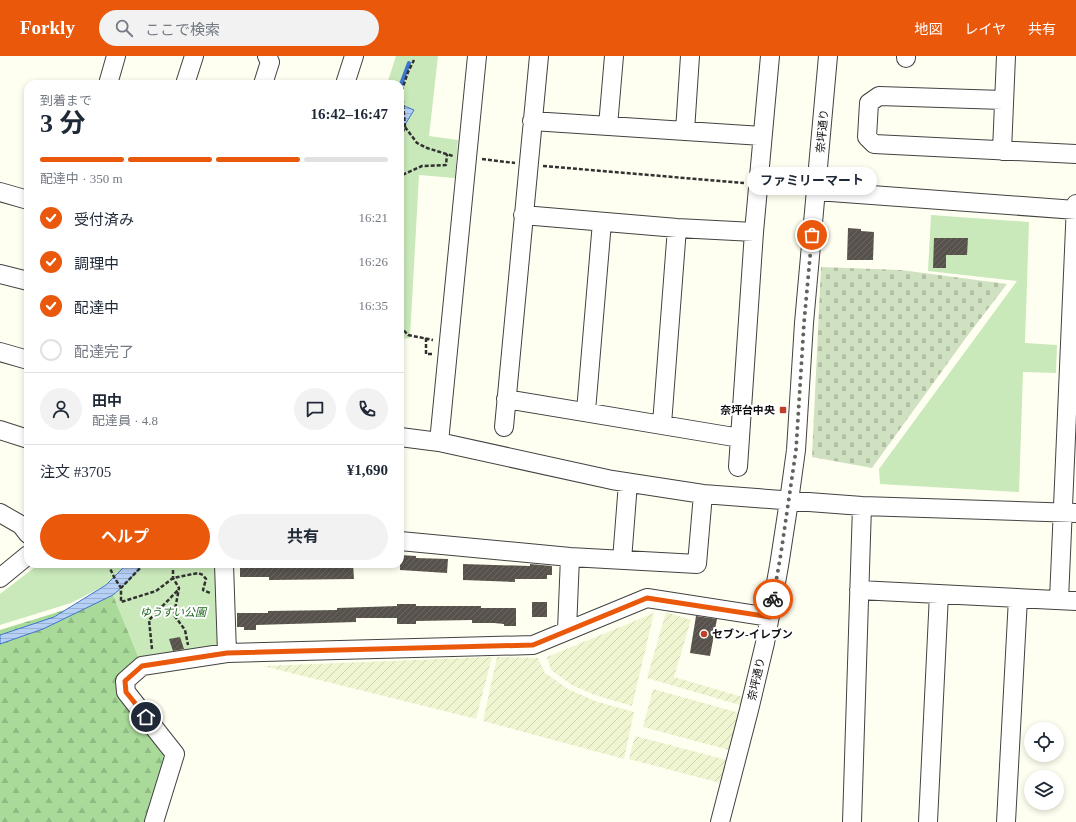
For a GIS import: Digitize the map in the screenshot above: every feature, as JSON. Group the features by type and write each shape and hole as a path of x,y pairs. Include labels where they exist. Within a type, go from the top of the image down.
{"street":[{"path":"109,80 116,56"},
{"path":"186,80 194,56"},
{"path":"264,80 270,62 267,56"},
{"path":"346,80 354,56"},
{"path":"439,442 467,158 474,56"},
{"path":"504,427 539,56"},
{"path":"608,126 614,56"},
{"path":"685,131 690,56"},
{"path":"738,467 754,232 770,56"},
{"name":"奈坪通り","path":"720,822 749,710 770,617 789,501 796,450 804,323 828,56"},
{"path":"1002,151 1006,56"},
{"path":"1004,100 879,96 868,103 867,137 874,144 1076,154"},
{"path":"532,121 762,136"},
{"path":"817,191 1076,210"},
{"path":"0,192 24,199"},
{"path":"859,590 1067,601 1076,204"},
{"path":"523,216 677,228 754,232"},
{"path":"586,411 602,222"},
{"path":"662,424 677,228"},
{"path":"0,274 24,280"},
{"path":"0,352 24,359"},
{"path":"506,399 586,411 740,438"},
{"path":"0,430 24,438"},
{"path":"404,438 439,442 612,480 703,494 862,506 1069,513"},
{"path":"622,560 628,482"},
{"path":"404,541 570,557 697,564 703,494"},
{"path":"852,822 862,506"},
{"path":"0,513 21,525 24,529"},
{"path":"567,630 570,557"},
{"path":"0,578 24,558"},
{"path":"224,568 227,653"},
{"path":"928,822 939,594"},
{"path":"154,822 175,754 126,692 125,681 142,666 227,653 533,645 647,598 770,617"},
{"path":"1006,822 1018,598"}],"path":[{"path":"404,84 414,60"},
{"path":"404,115 405,127 417,142 427,148 446,154 446,165 422,166 404,174"},
{"path":"467,158 758,184 817,191"},
{"path":"404,330 408,335 449,343"},
{"path":"110,568 121,588 121,602 156,591 173,578 198,573 206,578 203,590"},
{"path":"121,588 140,568"},
{"path":"173,568 173,578 179,588 174,615 185,630"},
{"path":"154,665 149,620 179,588"}],"green space":[{"path":"396,56 438,56 429,136 458,140 455,178 419,175 410,338 404,339 404,80 388,80"},
{"path":"931,215 1029,222 1025,343 1057,345 1056,373 1023,372 1019,492 880,484 879,469 1017,281 928,271"},
{"path":"821,267 901,270 1007,284 968,335 872,468 812,457"},
{"name":"ゆうすい公園","path":"34,568 224,568 227,653 142,666 113,595 106,585 71,603 0,625 0,594"},
{"path":"113,595 142,666 125,681 175,754 154,822 0,822 0,630"},
{"path":"666,612 691,620 674,677 746,698 743,706 647,678"},
{"path":"654,613 632,706 595,695 572,685 551,670 547,657"},
{"path":"492,657 476,719 263,666"},
{"path":"497,657 538,658 545,673 568,689 595,701 634,712 624,759 483,721"},
{"path":"653,689 743,714 733,751 643,727"},
{"path":"635,736 731,761 724,784 629,759"}],"water":[{"path":"404,106 414,110 404,126"},
{"path":"123,568 140,568 113,595 43,629 0,644 0,635 54,617 106,585"}],"building":[{"path":"848,228 874,232 873,260 847,260"},
{"path":"934,238 968,238 967,255 946,255 946,268 933,268"},
{"path":"404,555 416,556 416,558 448,559 447,573 400,570 400,568 404,568"},
{"path":"463,564 530,566 530,564 552,566 552,575 547,575 547,579 515,579 515,582 463,580"},
{"path":"240,568 353,568 354,579 269,580 269,577 240,577"},
{"path":"532,602 547,602 547,617 532,617"},
{"path":"397,604 416,604 416,606 481,606 481,608 516,608 516,626 504,626 504,624 494,623 472,623 472,620 416,621 416,624 397,624 397,618 356,618 356,622 256,625 256,630 244,630 244,627 237,627 237,613 337,610 337,608 397,606"},
{"name":"セブン-イレブン","path":"696,616 717,619 710,656 690,653"},
{"path":"180,637 184,649 173,651 169,639"}],"waterway":[{"path":"403,80 409,63"}],"way so far":[{"path":"773,599 796,450 804,323 812,235"}],"place":[{"name":"ファミリーマート","path":"812,235"},
{"name":"奈坪台中央","path":"783,410"},
{"name":"セブン-イレブン","path":"704,634"}],"route":[{"path":"146,717 126,692 125,681 142,666 227,653 533,645 647,598 770,617 773,599"}]}
